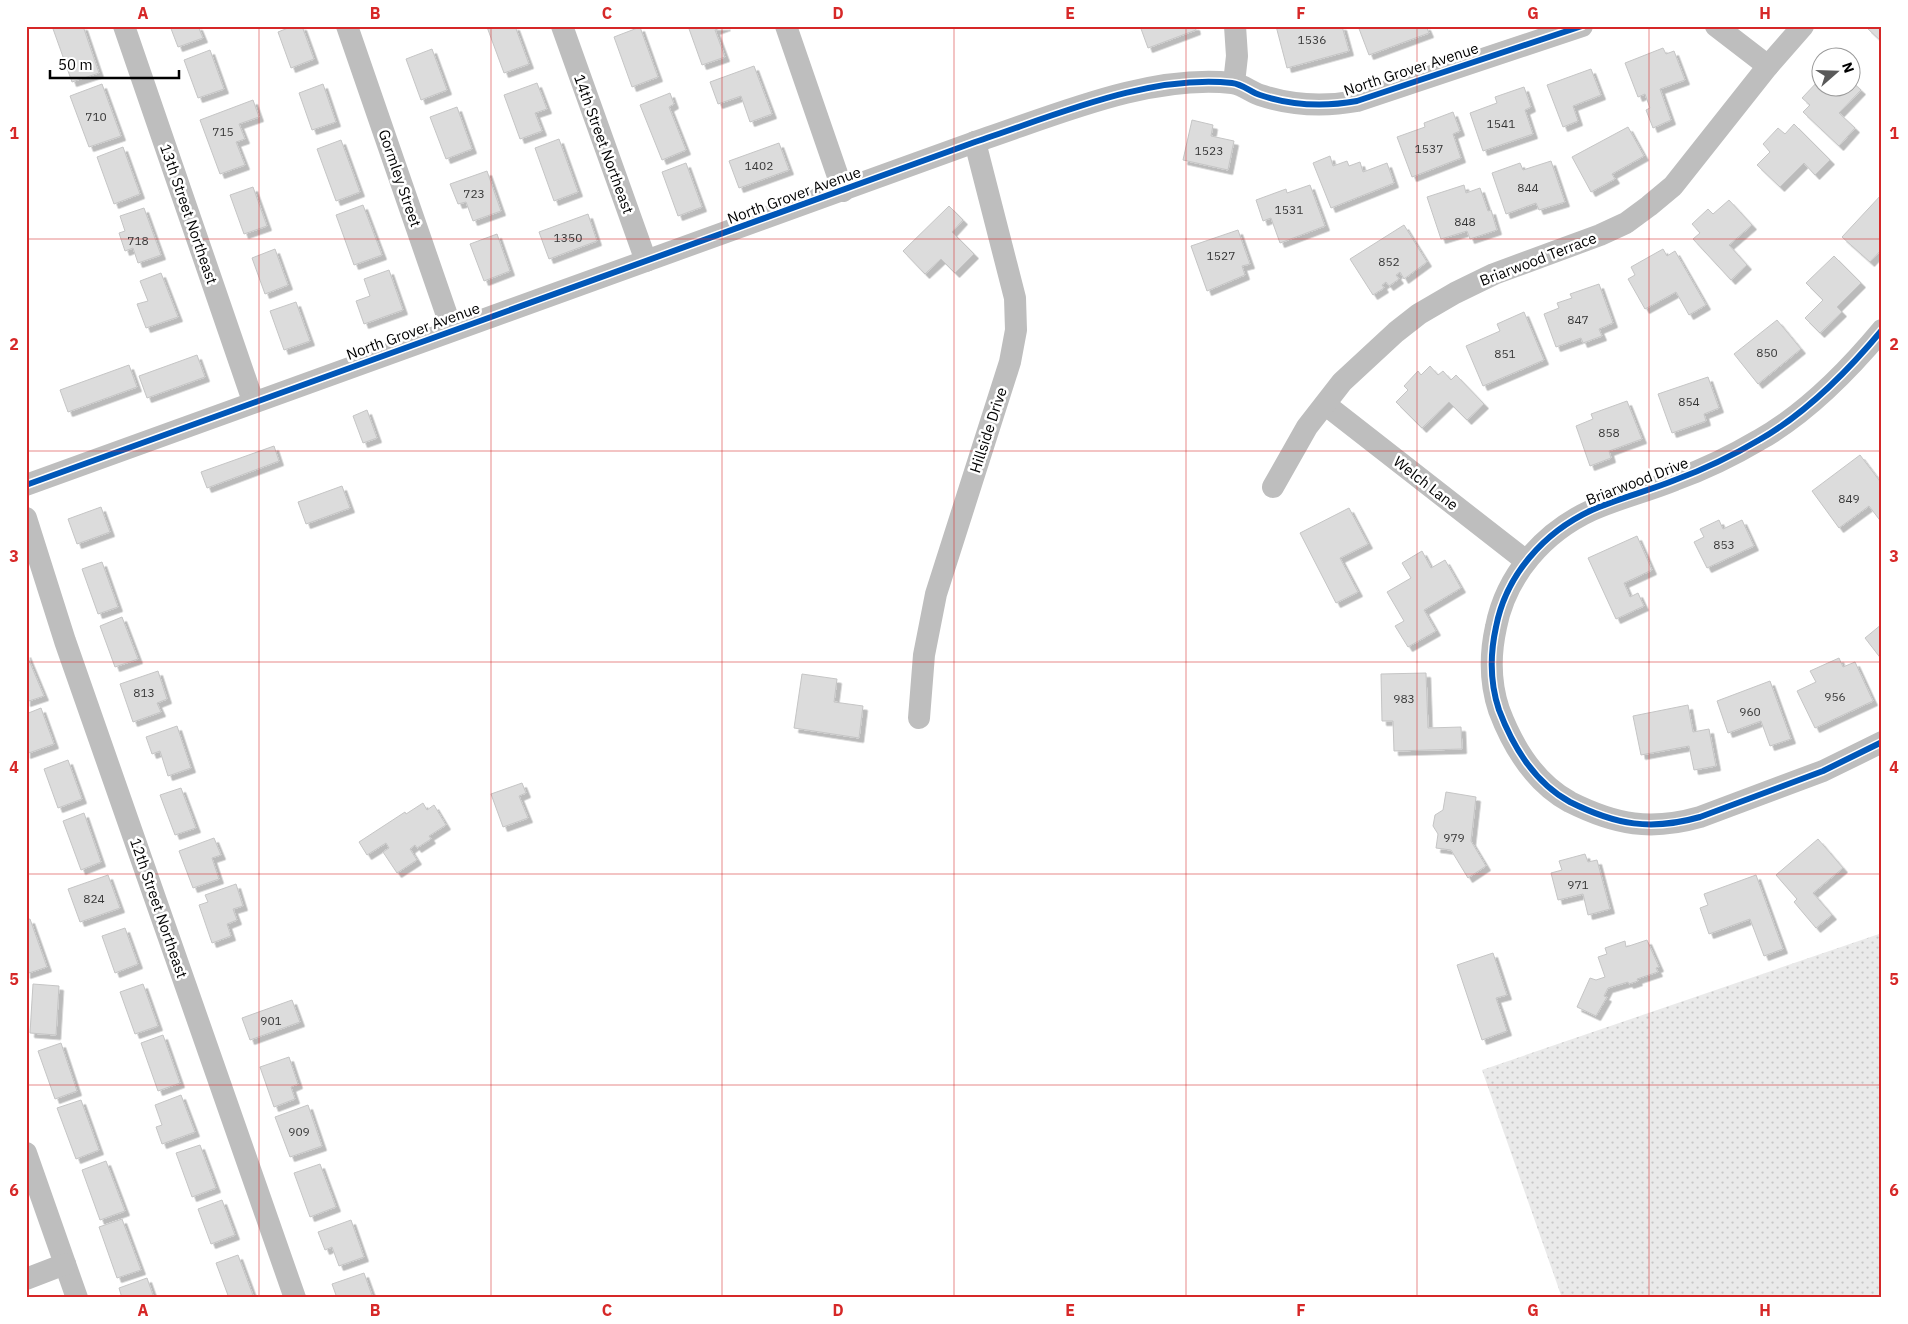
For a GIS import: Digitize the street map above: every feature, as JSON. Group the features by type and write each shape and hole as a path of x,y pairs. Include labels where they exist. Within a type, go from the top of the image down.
{"street":[{"name":"13th Street Northeast","path":"124,26 254,402"},
{"name":"Gormley Street","path":"347,26 452,330"},
{"name":"14th Street Northeast","path":"562,26 646,261"},
{"path":"786,26 843,191"},
{"path":"1234,83 1238,44 1235,26"},
{"name":"North Grover Avenue","path":"26,485 975,142 1130,91 1164,84 1234,83 1259,95 1296,104 1331,106 1357,101 1582,26"},
{"path":"1716,26 1768,66"},
{"name":"Briarwood Terrace","path":"1273,488 1308,427 1342,382 1368,356 1419,314 1494,274 1626,223 1649,206 1673,186 1768,66 1803,26"},
{"name":"Hillside Drive","path":"919,718 924,655 936,594 1010,362 1016,330 1016,298 975,142"},
{"name":"Briarwood Drive","path":"1882,330 1827,390 1762,439 1720,462 1592,510 1567,523 1545,540 1526,561 1506,596 1495,629 1492,664 1497,704 1508,732 1529,766 1550,788 1566,800 1593,814 1632,824 1652,826 1681,823 1824,771 1882,742"},
{"name":"Welch Lane","path":"1326,405 1526,561"},
{"name":"12th Street Northeast","path":"26,518 65,642 295,1298"},
{"path":"26,1153 77,1298"},
{"path":"26,1278 65,1264"}],"shaded area":[{"path":"1882,933 1882,1298 1562,1298 1482,1070"}],"building":[{"path":"52,26 83,26 99,73 72,82"},
{"path":"170,26 198,26 203,38 178,47"},
{"path":"293,26 302,26 314,59 291,68 278,32"},
{"path":"515,26 529,64 504,73 487,27"},
{"path":"688,26 726,26 715,30 725,57 702,65"},
{"path":"1140,26 1195,26 1196,30 1148,48"},
{"path":"1276,26 1342,26 1349,51 1287,68"},
{"path":"1358,26 1426,26 1429,33 1369,55"},
{"path":"1869,26 1882,26 1882,42 1867,28"},
{"path":"640,27 658,77 632,87 614,37"},
{"path":"1663,48 1666,54 1674,51 1685,80 1660,89 1671,120 1653,128 1646,110 1650,108 1645,94 1638,97 1625,63"},
{"path":"432,49 447,90 421,100 406,59"},
{"path":"210,50 224,89 198,98 184,60"},
{"path":"754,66 772,114 750,122 741,96 718,104 710,82"},
{"path":"1591,69 1601,95 1573,106 1578,121 1563,127 1547,85"},
{"path":"537,83 547,109 535,113 542,131 520,139 504,95"},
{"path":"102,84 121,136 89,147 70,96"},
{"path":"323,84 336,122 312,130 299,93"},
{"path":"1524,87 1531,107 1525,110 1533,134 1483,151 1470,113 1497,103 1495,97"},
{"path":"1810,90 1810,98 1853,98 1839,113 1855,128 1839,146 1803,112 1810,105 1802,98"},
{"path":"670,93 674,104 669,107 686,150 662,160 640,105"},
{"path":"253,100 259,117 239,124 245,139 236,142 245,165 220,174 200,120"},
{"path":"457,107 472,149 446,159 430,117"},
{"path":"1453,112 1460,131 1453,134 1461,158 1412,177 1397,137 1425,127 1424,123"},
{"path":"1192,120 1213,125 1211,136 1234,141 1228,170 1183,160"},
{"path":"1794,124 1830,160 1815,175 1804,163 1780,187 1757,165 1770,152 1763,144 1778,128 1785,134"},
{"path":"1628,127 1644,156 1612,174 1615,179 1591,192 1572,157"},
{"path":"559,139 578,192 554,201 535,148"},
{"path":"341,140 360,192 336,201 317,149"},
{"path":"779,143 789,170 739,188 729,161"},
{"path":"123,147 140,194 114,204 97,157"},
{"path":"1330,156 1333,166 1347,161 1349,166 1360,162 1363,172 1387,163 1394,183 1331,208 1313,163"},
{"path":"1551,161 1565,202 1539,210 1536,203 1506,214 1492,173 1520,163 1523,170"},
{"path":"686,163 702,207 678,216 662,172"},
{"path":"487,171 501,211 473,221 466,202 458,204 450,184"},
{"path":"1310,185 1325,226 1280,243 1271,218 1263,221 1256,200 1286,189 1287,193"},
{"path":"1464,185 1466,193 1480,188 1488,211 1491,210 1497,230 1470,239 1467,231 1441,239 1427,197"},
{"path":"253,187 267,226 244,234 230,195"},
{"path":"1882,194 1882,249 1870,262 1842,237"},
{"path":"1729,200 1752,225 1729,245 1747,265 1731,280 1693,239 1700,233 1692,224 1708,209 1713,214"},
{"path":"363,205 382,255 354,265 336,215"},
{"path":"949,206 963,220 952,232 974,254 955,273 941,259 925,274 903,251"},
{"path":"144,208 161,255 138,263 133,248 125,251 119,233 125,231 120,216"},
{"path":"588,214 597,241 549,259 539,232"},
{"path":"1404,225 1427,262 1404,279 1400,272 1396,275 1399,279 1389,286 1386,282 1382,285 1384,288 1373,295 1350,259"},
{"path":"1238,230 1250,264 1242,266 1245,275 1207,291 1191,246"},
{"path":"497,234 510,271 484,281 470,244"},
{"path":"275,249 288,285 265,294 252,258"},
{"path":"1663,249 1667,256 1675,251 1706,305 1689,315 1676,292 1645,309 1628,279 1635,275 1631,267"},
{"path":"1834,256 1861,283 1837,307 1842,312 1820,333 1805,318 1823,300 1806,283"},
{"path":"389,270 403,310 364,324 356,301 370,296 364,279"},
{"path":"161,273 178,317 146,328 137,304 148,301 140,281"},
{"path":"1599,284 1613,323 1599,329 1602,336 1583,343 1581,338 1556,347 1544,314 1559,308 1557,303 1572,298 1570,294"},
{"path":"296,302 310,341 284,350 270,311"},
{"path":"1524,312 1544,360 1483,386 1466,346 1500,331 1497,324"},
{"path":"1777,320 1801,349 1758,384 1734,354"},
{"path":"197,355 205,377 147,398 139,376"},
{"path":"129,365 137,387 68,412 60,390"},
{"path":"1430,366 1438,375 1443,371 1451,380 1456,375 1484,404 1467,420 1449,402 1422,428 1396,402 1408,390 1404,386 1418,371 1421,375"},
{"path":"1708,377 1719,408 1704,414 1706,421 1672,433 1658,394"},
{"path":"1627,401 1642,439 1609,451 1611,458 1590,466 1576,426 1593,419 1591,414"},
{"path":"367,410 377,438 363,443 353,416"},
{"path":"274,446 279,461 207,488 201,472"},
{"path":"1860,455 1882,484 1882,523 1869,506 1839,528 1812,491"},
{"path":"342,486 350,508 306,524 298,502"},
{"path":"101,507 110,532 77,544 68,519"},
{"path":"1349,508 1368,544 1340,558 1358,592 1336,603 1300,533"},
{"path":"1719,520 1723,529 1742,520 1754,546 1707,568 1694,542 1704,537 1700,529"},
{"path":"1637,536 1652,570 1624,583 1630,597 1638,593 1644,606 1616,619 1588,558"},
{"path":"1422,551 1431,568 1445,560 1461,588 1424,610 1436,631 1408,647 1395,626 1404,621 1387,592 1411,578 1402,563"},
{"path":"102,562 118,607 98,614 82,569"},
{"path":"122,617 138,659 115,667 100,626"},
{"path":"1882,624 1882,660 1865,638"},
{"path":"26,653 44,696 26,702"},
{"path":"1839,658 1843,667 1855,662 1873,701 1815,728 1797,691 1816,682 1810,671"},
{"path":"158,671 167,699 157,703 161,712 133,722 120,684"},
{"path":"1426,673 1428,728 1461,727 1462,749 1394,751 1393,721 1382,721 1381,674"},
{"path":"802,674 837,679 834,702 863,706 859,738 794,728"},
{"path":"1770,681 1791,739 1770,746 1761,721 1728,733 1717,701"},
{"path":"1688,705 1693,732 1709,729 1716,766 1694,770 1689,746 1641,755 1633,716"},
{"path":"41,708 54,744 26,754 26,714"},
{"path":"177,726 191,768 168,776 160,751 152,754 146,737"},
{"path":"68,760 82,799 58,808 44,769"},
{"path":"522,783 526,793 519,796 528,818 503,827 491,794"},
{"path":"181,788 196,828 175,835 160,795"},
{"path":"1446,792 1476,797 1471,841 1486,866 1468,878 1451,850 1436,848 1438,834 1433,826 1435,815 1443,810"},
{"path":"423,803 427,810 434,805 446,825 429,836 431,839 417,848 415,845 410,849 417,860 397,873 383,852 389,848 386,843 367,855 359,842 405,812 406,814"},
{"path":"84,813 101,862 81,870 63,821"},
{"path":"214,838 221,855 212,858 219,879 193,888 179,851"},
{"path":"1818,839 1843,868 1813,893 1832,915 1816,928 1794,902 1797,899 1776,875"},
{"path":"1585,854 1588,862 1597,860 1610,909 1588,915 1583,894 1558,900 1551,873 1562,870 1559,861"},
{"path":"108,875 120,908 80,922 68,889"},
{"path":"1756,875 1783,949 1764,956 1750,919 1709,934 1700,908 1708,905 1704,894"},
{"path":"236,884 243,906 233,909 237,920 227,924 231,936 212,943 199,905 208,902 205,895"},
{"path":"30,919 47,967 26,974 26,920"},
{"path":"125,928 138,964 115,973 102,936"},
{"path":"1647,940 1659,967 1656,968 1658,972 1637,979 1638,981 1629,984 1628,982 1608,988 1604,996 1607,997 1596,1016 1577,1007 1590,978 1596,980 1605,977 1598,957 1607,954 1605,948 1625,941 1626,947"},
{"path":"1493,953 1507,995 1496,998 1507,1031 1482,1040 1457,965"},
{"path":"33,984 59,986 56,1035 30,1033"},
{"path":"143,984 158,1026 135,1034 120,992"},
{"path":"292,1000 300,1022 250,1040 242,1018"},
{"path":"163,1035 180,1083 158,1091 141,1043"},
{"path":"61,1043 77,1091 55,1099 38,1051"},
{"path":"289,1057 298,1084 291,1087 295,1099 274,1107 260,1067"},
{"path":"181,1095 195,1132 162,1144 156,1127 162,1125 155,1105"},
{"path":"81,1100 99,1150 76,1159 57,1108"},
{"path":"308,1105 322,1146 290,1157 275,1117"},
{"path":"200,1145 216,1188 192,1197 176,1153"},
{"path":"106,1161 125,1211 100,1220 82,1170"},
{"path":"320,1164 336,1207 310,1217 294,1173"},
{"path":"222,1200 235,1235 211,1244 198,1209"},
{"path":"122,1219 141,1270 117,1278 99,1227"},
{"path":"351,1220 364,1257 339,1266 332,1247 325,1250 318,1232"},
{"path":"238,1255 254,1298 229,1298 216,1263"},
{"path":"364,1273 373,1298 337,1298 332,1284"},
{"path":"147,1278 154,1298 122,1298 119,1288"}],"cycle path":[{"path":"26,485 975,142 1102,99 1168,85 1200,82 1232,83 1272,99 1296,103 1321,105 1345,103 1357,101 1582,26"},
{"path":"1882,330 1825,391 1777,429 1708,467 1592,510 1558,530 1530,557 1508,590 1496,627 1492,658 1494,689 1499,710 1511,737 1527,763 1546,785 1557,794 1587,810 1618,821 1665,824 1700,817 1823,771 1882,742"}]}
